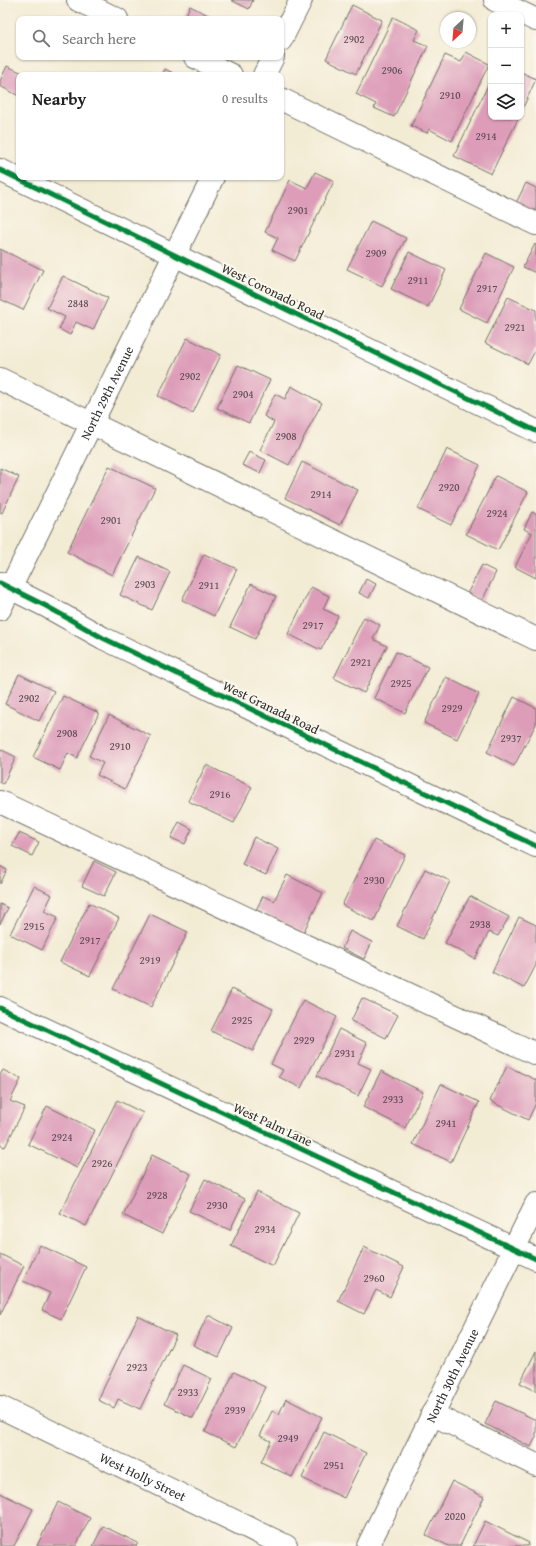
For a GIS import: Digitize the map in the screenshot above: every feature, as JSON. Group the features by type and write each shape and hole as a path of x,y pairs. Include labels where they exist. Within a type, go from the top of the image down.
{"street":[{"path":"78,0 111,16"},
{"path":"284,34 301,0"},
{"path":"495,0 536,20"},
{"path":"201,60 225,72"},
{"path":"266,72 272,60"},
{"path":"284,100 536,224"},
{"name":"West Coronado Road","path":"0,170 16,178"},
{"name":"West Coronado Road","path":"20,180 536,431"},
{"name":"North 29th Avenue","path":"0,609 5,586 91,424 212,180"},
{"path":"0,379 536,639"},
{"name":"West Granada Road","path":"5,586 46,606 103,638 536,846"},
{"path":"0,802 536,1054"},
{"name":"West Palm Lane","path":"0,1008 536,1259"},
{"name":"North 30th Avenue","path":"368,1546 536,1204"},
{"name":"West Holly Street","path":"0,1407 286,1546"},
{"path":"432,1414 536,1465"}],"building":[{"path":"231,0 253,0 249,9"},
{"path":"352,5 382,20 356,74 326,59"},
{"path":"190,6 210,16 185,16"},
{"path":"393,17 419,30 414,40 428,46 394,117 374,108 376,104 356,94"},
{"path":"466,52 488,63 488,66 452,141 429,129 427,133 411,126 445,55 461,62"},
{"path":"7,66 20,72 16,72 16,94 0,86 0,81"},
{"path":"165,69 171,72 164,72"},
{"path":"524,73 536,79 524,105"},
{"path":"488,85 488,120 518,120 491,174 454,156"},
{"path":"315,172 334,181 295,261 272,250 278,238 265,232 290,180 307,188"},
{"path":"526,183 536,188 536,217 514,207"},
{"path":"371,221 406,238 382,286 347,269"},
{"path":"535,244 536,245 536,273 523,267"},
{"path":"0,249 43,270 23,310 0,299"},
{"path":"409,252 446,270 428,307 391,289"},
{"path":"486,253 514,267 487,323 459,309"},
{"path":"63,276 108,298 93,330 76,322 70,335 59,329 65,317 47,308"},
{"path":"508,297 536,310 536,349 528,364 485,343"},
{"path":"187,338 221,355 193,413 158,396"},
{"path":"238,365 270,380 249,423 217,408"},
{"path":"291,386 322,403 289,465 260,450 274,422 264,416 275,394 285,399"},
{"path":"447,449 480,465 451,525 418,509"},
{"path":"249,452 266,460 260,473 242,465"},
{"path":"302,462 358,490 340,525 285,498"},
{"path":"109,466 155,488 112,575 67,552"},
{"path":"0,468 19,477 2,513 0,512"},
{"path":"496,476 528,492 498,550 466,534"},
{"path":"532,512 536,514 536,578 515,567 532,533 524,529"},
{"path":"204,554 237,569 214,616 182,600"},
{"path":"139,557 170,572 152,610 120,595"},
{"path":"482,565 496,572 482,601 467,594"},
{"path":"366,579 376,584 369,598 359,593"},
{"path":"251,584 276,596 255,639 230,627"},
{"path":"311,587 329,596 323,609 338,616 321,650 288,634"},
{"path":"364,617 380,625 373,639 387,646 364,693 334,678"},
{"path":"396,652 428,667 405,713 374,698"},
{"path":"19,674 54,691 39,721 5,704"},
{"path":"446,677 479,694 457,739 424,723"},
{"path":"63,696 99,713 77,758 68,753 60,770 33,757"},
{"path":"514,697 536,708 536,724 514,766 487,752"},
{"path":"109,715 151,736 125,789 97,775 103,763 89,756"},
{"path":"0,749 16,757 3,784 0,782"},
{"path":"206,765 252,787 234,823 188,801"},
{"path":"179,822 192,829 185,844 171,838"},
{"path":"19,833 39,842 32,856 12,846"},
{"path":"254,837 278,849 266,875 242,864"},
{"path":"374,840 405,855 374,921 342,905"},
{"path":"94,861 116,872 104,896 82,886"},
{"path":"0,866 7,870 0,884"},
{"path":"425,869 450,881 423,939 397,926"},
{"path":"287,875 323,893 303,933 256,910 263,896 274,901"},
{"path":"34,886 52,895 44,911 58,917 42,950 10,934"},
{"path":"470,896 509,917 498,936 489,932 475,959 445,943"},
{"path":"89,903 119,918 90,976 60,962"},
{"path":"0,904 8,908 0,924"},
{"path":"150,914 188,932 151,1007 113,989"},
{"path":"519,917 536,925 536,965 524,988 492,972"},
{"path":"350,931 372,942 364,959 342,948"},
{"path":"232,989 273,1009 253,1051 211,1031"},
{"path":"362,998 398,1015 386,1038 351,1021"},
{"path":"303,1000 337,1017 301,1088 279,1077 283,1070 271,1064"},
{"path":"339,1029 367,1043 358,1063 371,1069 358,1096 317,1076"},
{"path":"507,1066 536,1080 536,1103 528,1120 490,1101"},
{"path":"3,1070 21,1079 10,1101 25,1107 5,1147 0,1145 0,1075"},
{"path":"381,1071 423,1092 405,1128 363,1107"},
{"path":"441,1084 479,1102 451,1162 413,1144"},
{"path":"117,1100 143,1113 86,1226 60,1213"},
{"path":"47,1106 95,1130 77,1168 28,1144"},
{"path":"152,1155 191,1174 162,1234 123,1215"},
{"path":"205,1179 245,1199 230,1230 189,1211"},
{"path":"257,1192 299,1213 273,1266 231,1246"},
{"path":"40,1245 86,1267 61,1319 42,1310 50,1293 23,1281"},
{"path":"364,1247 404,1267 390,1297 376,1290 364,1314 338,1301"},
{"path":"0,1254 24,1266 0,1315"},
{"path":"208,1315 233,1328 219,1357 193,1345"},
{"path":"138,1316 176,1335 140,1409 118,1399 114,1408 98,1400"},
{"path":"536,1351 536,1391 520,1383"},
{"path":"183,1365 212,1379 193,1418 164,1404"},
{"path":"234,1372 265,1387 236,1447 205,1432"},
{"path":"286,1399 322,1417 292,1477 261,1462 271,1441 260,1436 272,1411 279,1414"},
{"path":"496,1401 536,1420 536,1437 531,1447 485,1424"},
{"path":"324,1432 366,1453 344,1498 302,1478"},
{"path":"452,1481 484,1497 460,1546 449,1546 426,1535"},
{"path":"0,1493 33,1509 14,1546 0,1546"},
{"path":"58,1502 90,1518 76,1546 37,1546"},
{"path":"485,1521 529,1543 528,1546 473,1546"},
{"path":"103,1526 138,1543 136,1546 93,1546"}],"cycle path":[{"path":"0,170 16,178"},
{"path":"21,180 536,431"},
{"path":"0,583 46,606 103,638 536,846"},
{"path":"0,1008 536,1259"}]}
